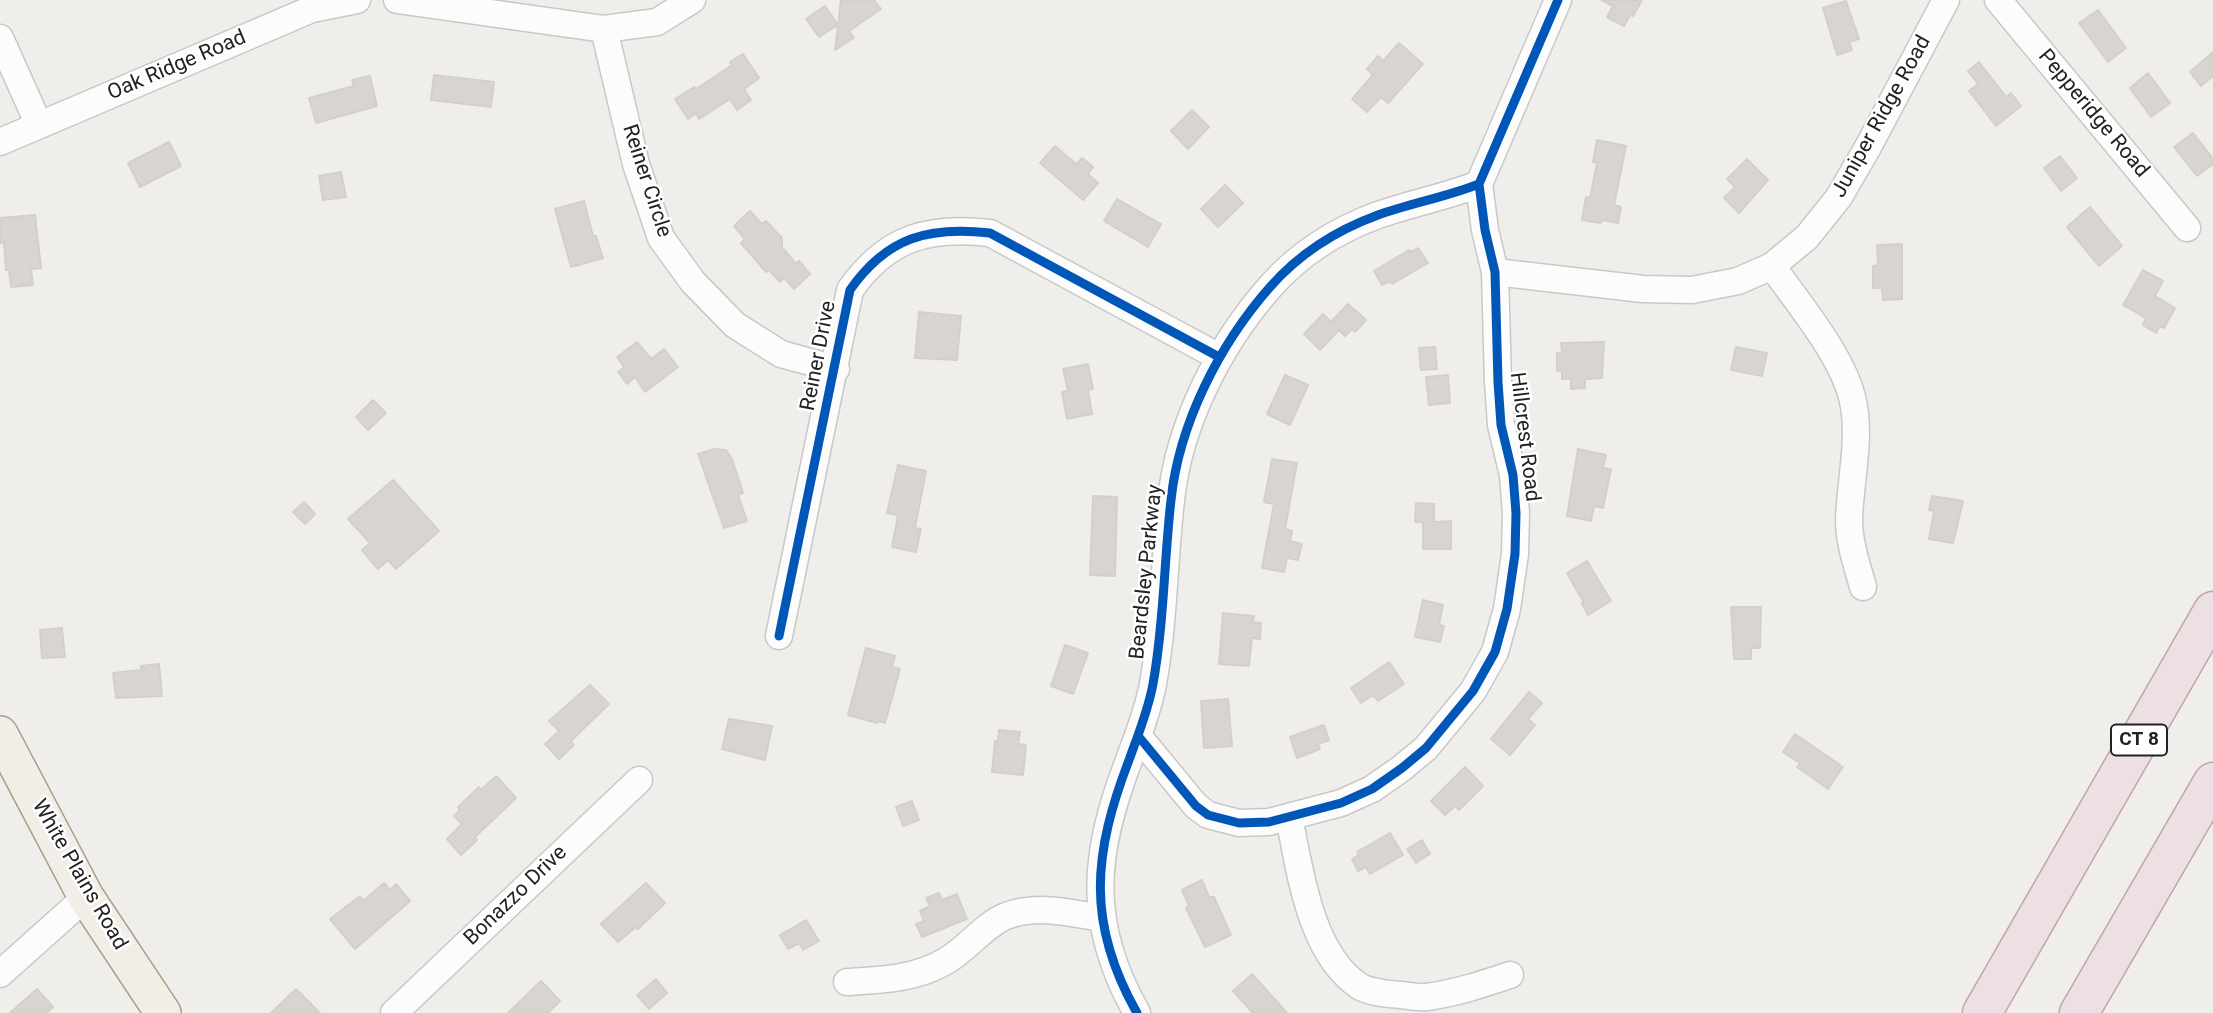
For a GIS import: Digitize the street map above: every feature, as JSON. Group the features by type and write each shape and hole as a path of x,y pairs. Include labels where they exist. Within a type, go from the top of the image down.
{"highway":[{"name":"CT 8","path":"1986,1005 2213,611"},
{"path":"2079,1013 2208,790"},
{"path":"2098,1013 2147,927 2208,790"}],"main road":[{"name":"White Plains Road","path":"0,734 86,897 163,1013"}],"street":[{"name":"Oak Ridge Road","path":"0,142 312,9 357,0"},
{"path":"397,0 604,29 657,22 692,0"},
{"path":"1479,184 1558,0"},
{"name":"Juniper Ridge Road","path":"1495,272 1643,289 1692,290 1738,281 1772,265 1807,237 1839,197 1946,0"},
{"name":"Pepperidge Road","path":"1998,0 2187,228"},
{"name":"Reiner Circle","path":"604,29 636,164 661,238 694,282 735,324 782,354 836,369"},
{"path":"0,38 39,125"},
{"name":"Hillcrest Road","path":"1139,737 1195,806 1208,815 1239,822 1269,822 1341,803 1371,789 1426,748 1473,691 1495,652 1507,609 1515,554 1516,513 1513,475 1500,414 1495,272 1485,230 1479,184"},
{"name":"Beardsley Parkway","path":"1137,1013 1114,962 1102,918 1101,852 1112,809 1139,737 1153,684 1162,617 1171,499 1187,429 1219,357 1248,314 1292,265 1323,241 1349,227 1379,215 1447,197 1479,184"},
{"name":"Reiner Drive","path":"779,636 836,369 850,290 861,274 880,256 906,240 937,231 990,233 1219,357"},
{"path":"1772,265 1833,354 1853,399 1855,432 1850,541 1863,587"},
{"name":"Bonazzo Drive","path":"394,1013 639,780"},
{"path":"1289,817 1305,896 1323,942 1338,967 1361,987 1382,993 1424,998 1510,975"},
{"path":"0,974 86,897"},
{"path":"847,982 914,975 946,961 1006,916 1051,909 1102,918"}],"building":[{"path":"841,0 874,0 881,9 849,31 854,38 835,50"},
{"path":"1601,0 1642,0 1624,26 1607,17 1613,6"},
{"path":"1846,1 1859,39 1849,42 1852,50 1837,55 1823,8"},
{"path":"825,6 838,25 819,37 806,19"},
{"path":"2098,10 2126,48 2108,62 2079,23"},
{"path":"1399,43 1423,64 1388,103 1381,97 1367,112 1352,99 1373,75 1367,69 1378,56 1383,61"},
{"path":"2213,52 2213,76 2201,86 2190,72"},
{"path":"743,54 759,78 744,89 751,100 737,110 730,99 699,119 696,113 688,119 675,99 694,87 696,89 732,65 730,62"},
{"path":"1979,62 2006,97 2011,93 2021,106 1996,126 1969,91 1978,84 1968,71"},
{"path":"2148,73 2170,103 2151,117 2130,88"},
{"path":"434,75 494,82 491,107 431,100"},
{"path":"370,76 377,106 316,123 309,98 354,86 352,80"},
{"path":"1192,110 1209,127 1188,149 1171,131"},
{"path":"2193,133 2213,159 2213,164 2197,176 2174,147"},
{"path":"1597,140 1626,146 1614,205 1621,207 1618,223 1582,220 1586,197 1590,198 1597,163 1593,162"},
{"path":"169,142 181,166 140,187 128,163"},
{"path":"1055,146 1076,164 1082,158 1093,167 1088,174 1098,183 1083,200 1040,163"},
{"path":"2060,156 2077,178 2061,191 2044,168"},
{"path":"1747,159 1768,180 1739,213 1724,198 1735,187 1727,179"},
{"path":"341,172 346,197 323,200 319,176"},
{"path":"1225,185 1243,203 1218,227 1201,209"},
{"path":"1117,199 1161,224 1148,247 1104,221"},
{"path":"584,201 593,236 596,236 603,258 571,267 555,209"},
{"path":"2090,207 2122,246 2099,266 2067,227"},
{"path":"750,211 762,224 766,221 782,238 782,247 796,264 799,261 810,274 794,289 784,278 780,282 769,270 766,272 741,243 745,239 734,226"},
{"path":"35,215 41,268 31,269 33,285 11,287 9,270 6,270 4,242 0,243 0,218"},
{"path":"1902,244 1902,299 1883,300 1882,288 1873,288 1873,266 1878,265 1877,245"},
{"path":"1418,248 1428,263 1392,284 1390,281 1382,285 1374,271 1409,250 1411,252"},
{"path":"2143,270 2163,281 2155,296 2175,308 2164,328 2160,326 2156,333 2143,325 2146,318 2123,305"},
{"path":"1348,304 1366,320 1355,332 1352,329 1345,336 1339,330 1320,350 1304,334 1323,314 1331,322"},
{"path":"919,312 961,316 957,360 915,358"},
{"path":"637,342 651,359 664,349 678,367 645,392 635,377 627,384 618,372 624,367 617,357"},
{"path":"1604,342 1602,378 1585,379 1585,388 1571,389 1571,379 1562,379 1562,371 1557,371 1557,353 1562,353 1561,343"},
{"path":"1435,347 1437,369 1421,370 1419,348"},
{"path":"1736,347 1767,353 1762,376 1731,370"},
{"path":"1088,364 1093,389 1088,390 1092,414 1067,419 1062,392 1068,391 1063,369"},
{"path":"1285,375 1308,385 1290,425 1267,414"},
{"path":"1448,375 1450,403 1429,405 1426,377"},
{"path":"373,400 386,413 368,430 356,417"},
{"path":"714,449 726,450 732,459 743,493 738,495 747,521 724,528 698,454"},
{"path":"1578,449 1606,455 1603,468 1611,469 1603,508 1594,506 1591,521 1567,516"},
{"path":"1272,459 1297,463 1285,529 1292,531 1290,541 1302,544 1298,560 1287,558 1284,572 1262,568 1274,504 1264,502"},
{"path":"898,465 926,471 915,528 921,529 916,552 892,547 898,515 887,513"},
{"path":"393,480 439,531 396,569 388,560 378,569 362,550 370,543 348,519"},
{"path":"1093,496 1117,497 1115,576 1090,575"},
{"path":"1932,496 1963,501 1953,543 1929,539 1934,511 1929,510"},
{"path":"304,502 315,514 305,524 293,512"},
{"path":"1416,503 1434,504 1434,522 1451,521 1451,549 1423,549 1423,522 1415,522"},
{"path":"1587,561 1611,601 1588,615 1567,573"},
{"path":"1423,600 1443,605 1439,625 1444,626 1440,642 1415,637"},
{"path":"1731,607 1761,607 1760,648 1751,648 1751,659 1734,659"},
{"path":"1223,613 1254,616 1253,622 1261,623 1260,639 1252,638 1249,666 1219,664"},
{"path":"62,628 65,657 42,658 40,630"},
{"path":"1065,645 1088,653 1073,694 1051,686"},
{"path":"866,648 895,656 892,667 900,669 885,723 848,715"},
{"path":"1389,662 1404,684 1378,701 1373,695 1361,703 1351,688"},
{"path":"159,664 162,696 116,698 113,673 141,670 141,666"},
{"path":"590,685 609,704 571,741 574,745 559,759 545,744 559,731 549,721"},
{"path":"1529,692 1542,703 1528,719 1535,725 1510,755 1491,739"},
{"path":"1228,699 1232,746 1204,748 1201,701"},
{"path":"729,719 772,726 765,760 722,749"},
{"path":"1324,725 1329,740 1318,744 1320,749 1297,758 1290,737"},
{"path":"999,730 1020,732 1018,744 1026,745 1023,775 992,772 995,741 998,741"},
{"path":"1795,734 1843,767 1828,789 1797,767 1800,763 1783,752"},
{"path":"1465,767 1483,786 1459,810 1455,806 1445,815 1431,801"},
{"path":"496,776 516,798 475,837 477,840 461,855 447,839 462,824 454,816 460,810 458,807 479,787 481,790"},
{"path":"912,801 919,820 903,826 896,807"},
{"path":"1390,833 1403,855 1370,874 1366,867 1358,871 1352,859 1359,855 1357,852"},
{"path":"1422,840 1430,854 1416,863 1407,849"},
{"path":"1202,880 1209,897 1214,897 1231,935 1205,947 1186,908 1189,906 1182,890"},
{"path":"384,883 390,890 396,884 410,901 355,949 330,919 360,896 363,901"},
{"path":"646,883 665,903 638,929 636,927 618,942 601,924"},
{"path":"939,893 942,900 957,894 967,919 922,937 916,924 924,921 920,911 930,906 926,898"},
{"path":"806,920 819,941 803,950 799,943 788,949 780,935"},
{"path":"1252,974 1287,1013 1253,1013 1233,991"},
{"path":"656,979 667,993 649,1009 637,995"},
{"path":"541,981 560,1001 548,1013 508,1013"},
{"path":"37,989 53,1007 46,1013 10,1013"},
{"path":"296,989 320,1013 271,1013"}],"cycle path":[{"path":"1137,1013 1109,949 1100,888 1102,858 1117,794 1153,684 1175,471 1192,414 1234,334 1270,287 1293,264 1333,236 1363,221 1479,184 1558,0"},
{"path":"1139,737 1196,806 1208,815 1239,823 1269,822 1341,803 1372,789 1426,748 1473,691 1495,652 1507,609 1515,554 1516,513 1513,475 1501,425 1495,272 1485,230 1479,184"},
{"path":"779,636 850,290 864,272 894,247 929,234 968,231 990,233 1219,357"}]}
